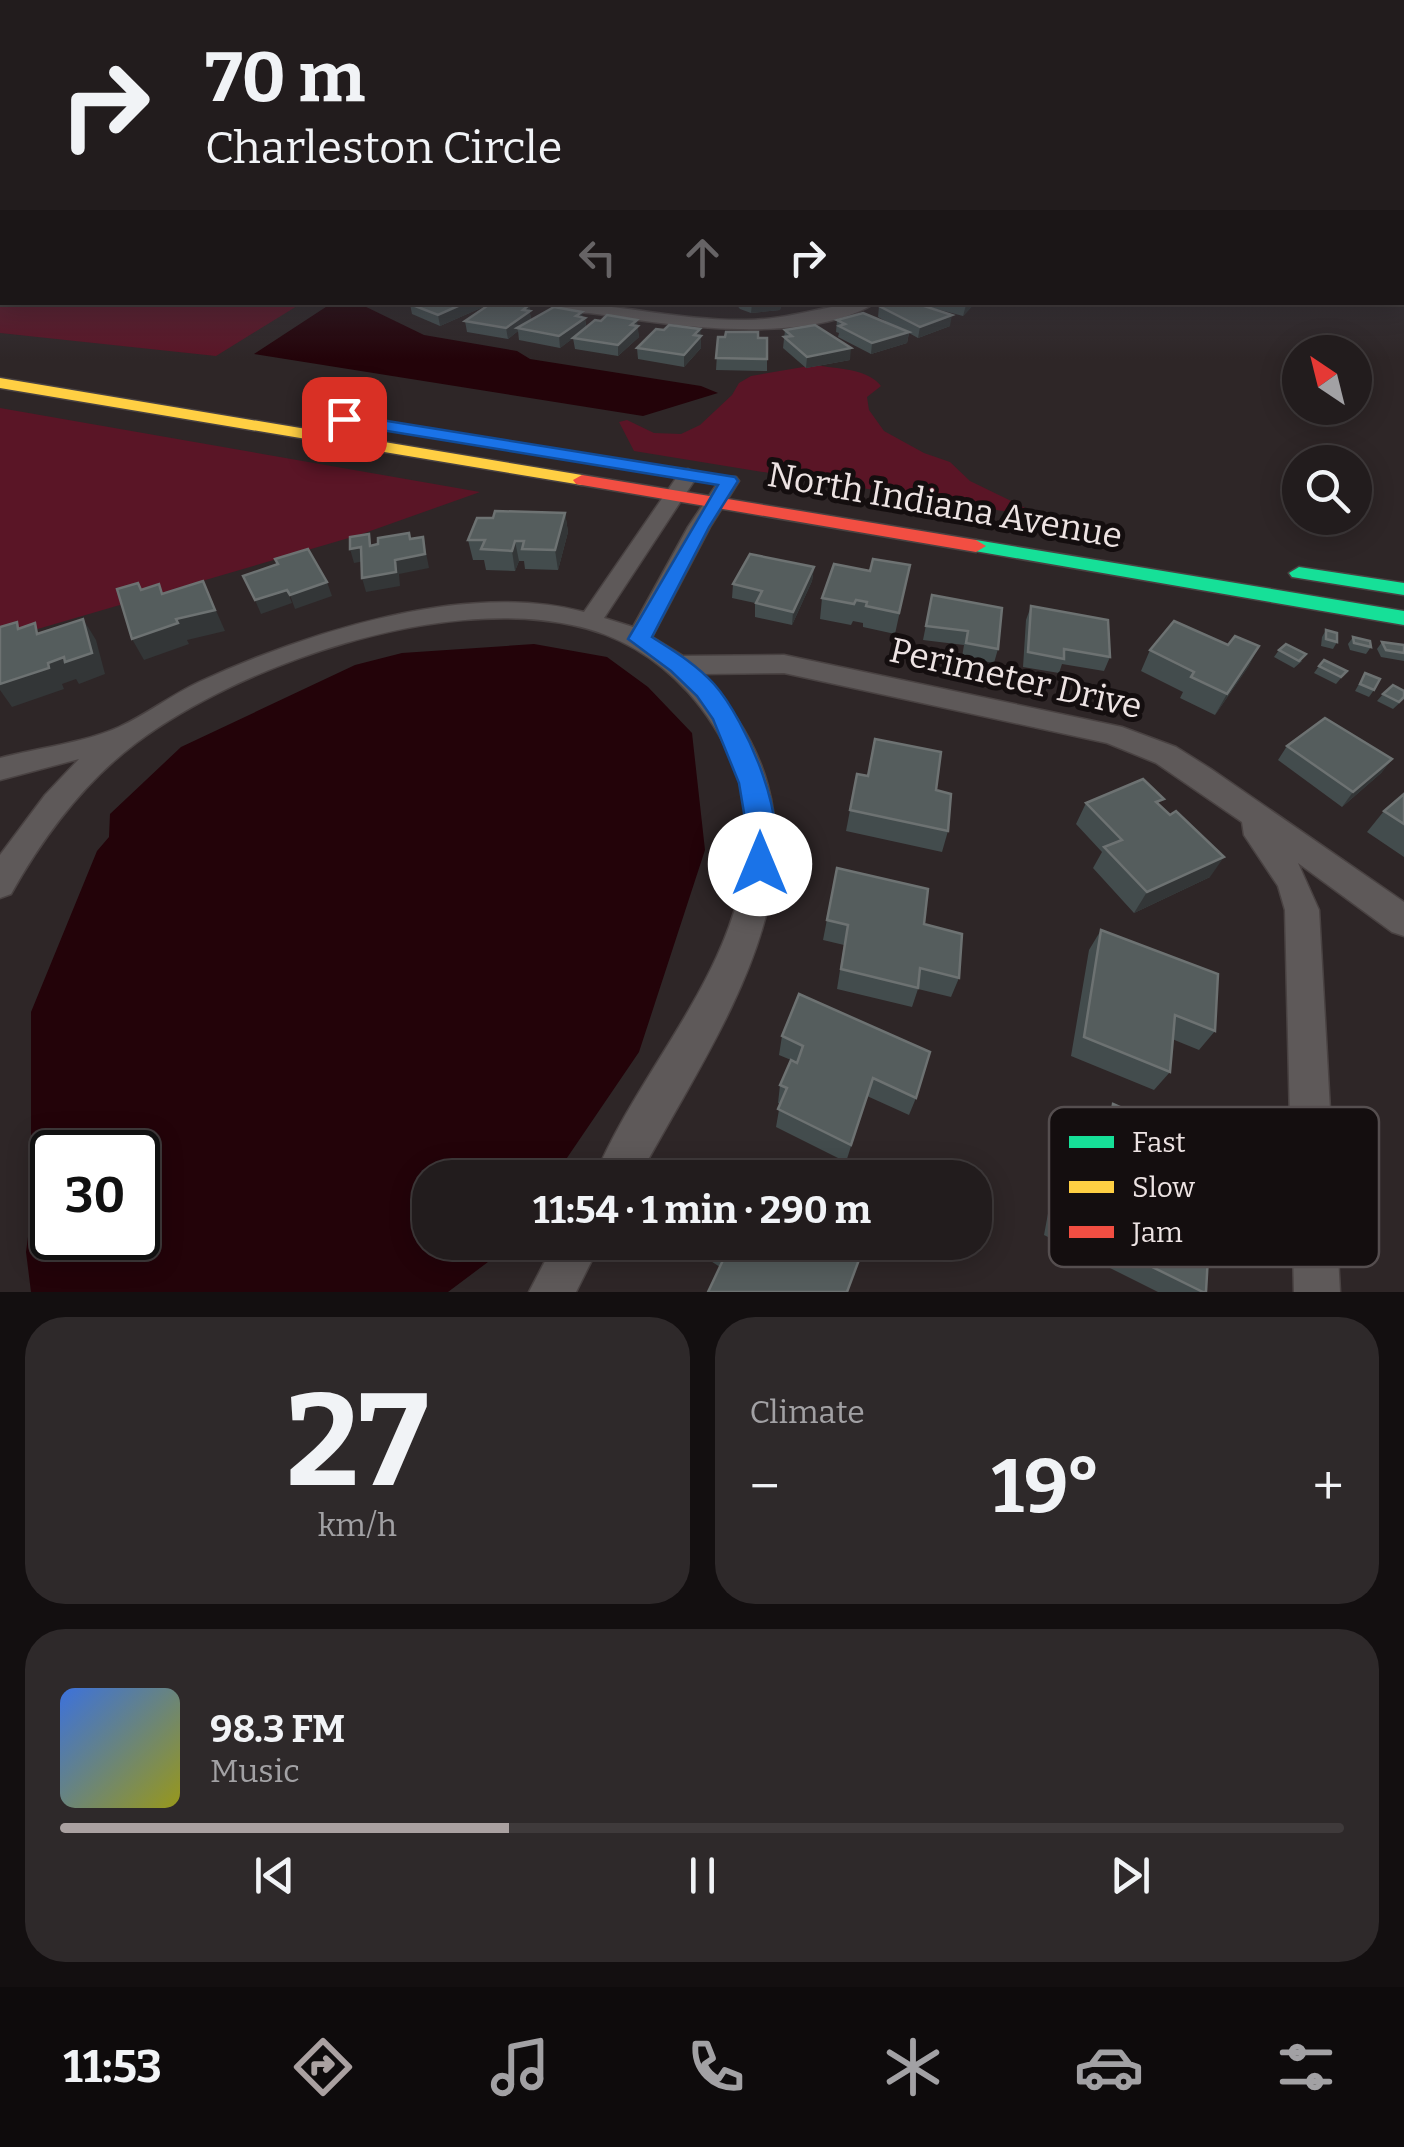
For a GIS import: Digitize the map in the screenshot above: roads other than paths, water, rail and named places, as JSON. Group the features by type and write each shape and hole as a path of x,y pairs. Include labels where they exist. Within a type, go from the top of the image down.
{"main road":[{"name":"North Indiana Avenue","path":"0,364 787,490"},
{"name":"North Indiana Avenue","path":"0,383 1404,618"},
{"path":"1269,568 1404,590"}],"street":[{"path":"574,305 749,328 794,324 860,305"},
{"path":"590,621 688,474"},
{"path":"639,639 729,481"},
{"path":"0,884 67,790 126,736 244,672 384,624 436,614 548,614 590,621 639,639 679,665 705,690 741,748 760,814 763,843 748,918 730,966 625,1160"},
{"name":"Perimeter Drive","path":"679,665 784,664 1112,734 1166,755 1201,777 1404,921"},
{"path":"0,768 126,736"},
{"path":"1201,777 1259,830 1292,880 1302,910 1310,1107"},
{"path":"552,1292 569,1260"},
{"path":"1316,1267 1317,1292"}]}
